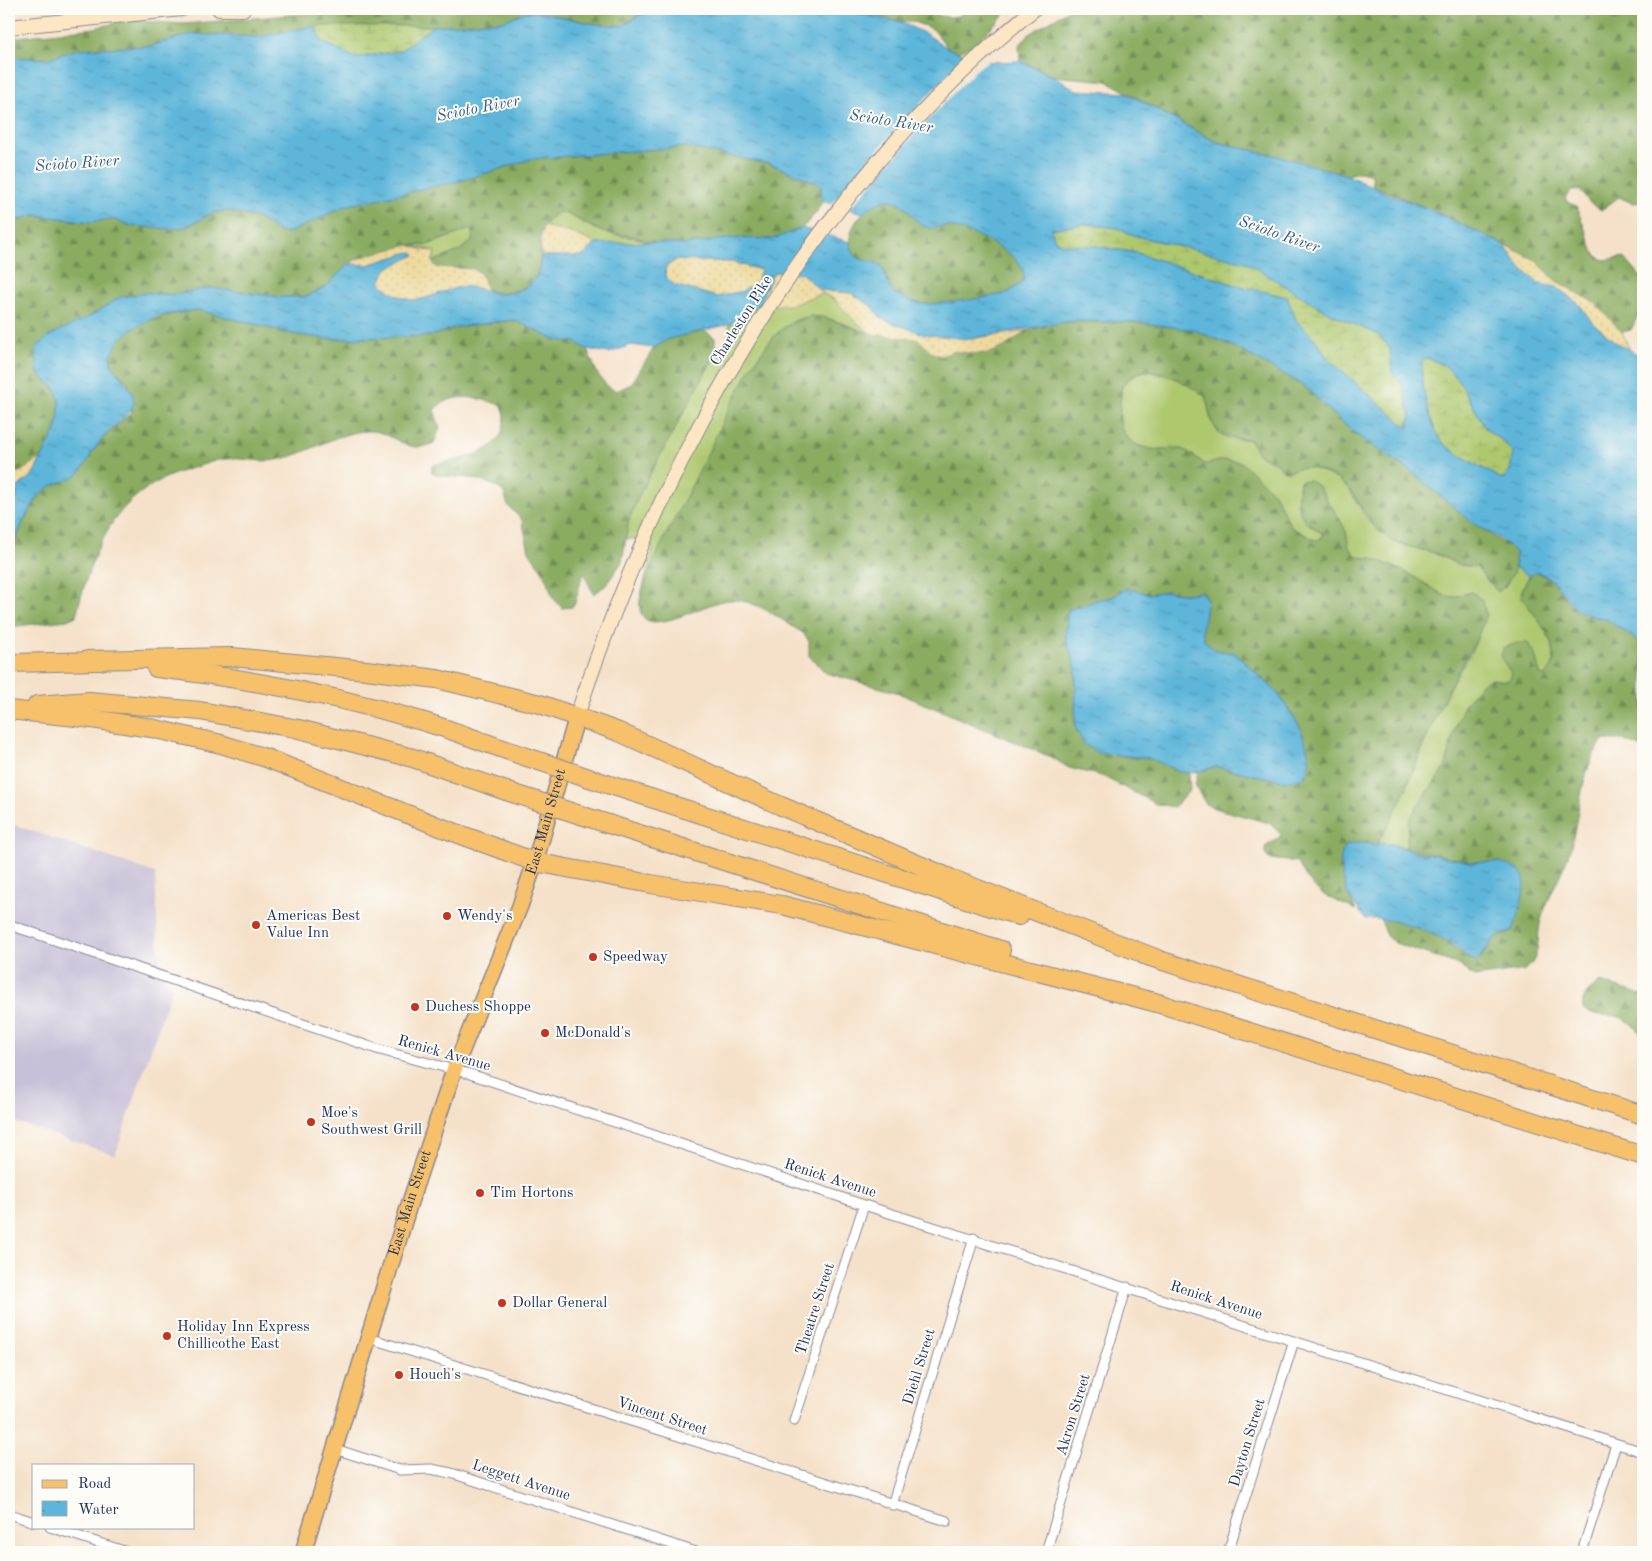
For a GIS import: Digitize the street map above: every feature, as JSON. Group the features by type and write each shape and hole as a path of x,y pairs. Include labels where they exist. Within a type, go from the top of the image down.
{"highway":[{"path":"9,663 232,657 437,679 540,704 619,732 780,806 950,878 1155,958"},
{"path":"88,660 198,672 313,694 425,722 607,784 918,885 1155,958 1643,1115"},
{"path":"9,708 89,701 200,711 299,729 413,758 506,791 902,918 1161,1004 1643,1156"},
{"path":"9,708 123,724 221,744 266,758 440,828 535,862 651,884 782,905 1161,1004"}],"main road":[{"name":"East Main Street","path":"303,1552 454,1070 516,915 535,862 577,716"}],"street":[{"path":"9,27 182,9"},
{"path":"219,9 243,9"},
{"name":"Charleston Pike","path":"577,716 599,651 669,486 711,403 763,316 825,227 897,140 969,64 1034,9"},
{"name":"Renick Avenue","path":"10,925 380,1050 454,1070 864,1205 1127,1286 1643,1452"},
{"name":"Theatre Street","path":"794,1421 864,1205"},
{"name":"Diehl Street","path":"892,1504 974,1238"},
{"name":"Akron Street","path":"1046,1552 1127,1286"},
{"name":"Vincent Street","path":"370,1338 947,1521"},
{"name":"Dayton Street","path":"1228,1552 1294,1341"},
{"path":"1582,1552 1616,1444"},
{"name":"Leggett Avenue","path":"335,1449 400,1470 431,1469 451,1473 696,1552"},
{"path":"9,1514 32,1521"},
{"path":"53,1528 127,1552"}],"shaded area":[{"path":"9,823 155,873 159,963 172,988 115,1155 9,1120"}],"green space":[{"path":"337,9 647,9 623,26 589,23 545,13 525,12 503,21 489,23 433,26 315,26 259,37 192,34 150,46 78,49 47,59 9,57 9,38 94,28 128,20 184,24 326,12"},
{"path":"792,9 925,9 943,16 954,17 970,9 1010,9 982,37 971,46 959,52 949,49 933,29 914,22 900,22 844,11 820,18 796,19"},
{"path":"1070,9 1643,9 1643,202 1632,203 1619,197 1601,210 1589,202 1580,190 1571,191 1565,198 1567,202 1576,206 1595,255 1604,260 1624,257 1643,280 1643,305 1631,330 1622,332 1595,303 1556,281 1534,259 1427,208 1373,186 1372,175 1360,172 1347,175 1286,158 1216,142 1107,81 1053,76 1020,61 1019,46 1028,35"},
{"path":"315,26 433,26 400,51 355,58 321,41"},
{"path":"685,147 769,164 818,183 821,187 822,201 816,213 802,228 773,239 732,238 684,245 650,242 636,237 603,232 568,214 559,212 549,220 543,229 538,272 532,282 521,289 508,293 496,293 487,290 481,275 473,269 435,267 432,262 459,251 472,241 473,231 468,230 427,245 408,245 384,253 359,257 348,264 327,286 306,297 282,297 210,288 173,295 148,293 120,297 89,317 38,373 55,389 58,396 60,405 57,425 50,445 40,459 26,469 9,474 9,222 35,215 91,222 112,219 132,226 186,227 214,212 229,211 258,218 280,232 290,232 345,206 464,180 531,159"},
{"path":"890,200 902,204 927,227 944,226 967,231 994,244 1017,261 1023,271 1024,280 1009,292 981,299 922,304 897,295 889,287 883,268 858,258 850,245 852,231 859,217 875,204"},
{"path":"559,212 603,232 650,242 596,244 571,232 543,226 550,216"},
{"path":"1085,224 1118,228 1136,236 1246,262 1331,314 1379,335 1390,349 1392,372 1402,385 1411,416 1407,428 1328,359 1314,338 1296,320 1287,297 1236,285 1137,253 1096,246 1065,245 1055,240 1050,229"},
{"path":"468,230 473,231 472,241 459,251 432,262 435,251 408,245 427,245"},
{"path":"822,293 842,306 871,334 832,320 811,317 801,318 779,332 767,345 755,361 735,398 674,521 641,595 653,548 640,539 625,539 629,519 642,489 715,355 727,340 730,324 738,315 748,309 773,303 799,300"},
{"path":"198,310 293,334 328,339 431,336 457,327 514,320 555,340 575,342 584,346 598,375 608,387 617,391 631,384 654,348 668,339 704,330 715,338 715,355 642,489 629,519 622,562 606,585 594,594 583,573 575,603 572,607 562,608 553,598 545,575 529,551 522,520 508,506 504,492 483,481 441,476 431,472 432,466 485,450 499,438 503,429 505,420 502,406 476,398 457,398 441,404 434,410 440,428 434,443 424,446 415,447 407,445 377,432 356,432 281,459 267,461 221,460 206,463 169,476 146,489 128,504 113,522 101,542 92,564 76,616 67,620 9,627 9,559 24,520 40,495 51,484 77,475 101,440 132,412 128,383 111,365 113,350 120,339 142,323 156,318"},
{"path":"810,316 823,317 871,334 918,339 932,353 940,356 955,351 975,354 1004,347 1027,331 1057,322 1135,322 1194,330 1233,346 1303,385 1355,434 1408,469 1473,523 1513,549 1516,560 1513,573 1498,592 1476,567 1403,545 1386,537 1370,522 1351,492 1330,475 1322,471 1304,468 1288,472 1283,470 1277,463 1259,455 1249,439 1237,439 1221,434 1213,424 1206,397 1183,382 1164,374 1145,371 1135,374 1122,385 1121,426 1124,434 1138,445 1151,449 1182,449 1205,464 1226,460 1241,462 1274,493 1292,528 1315,540 1321,539 1323,534 1303,517 1298,507 1300,481 1310,480 1319,487 1339,518 1346,532 1349,547 1355,555 1372,558 1406,572 1443,595 1453,597 1472,592 1483,601 1486,615 1477,639 1452,682 1423,744 1408,785 1387,828 1376,844 1348,844 1347,893 1356,910 1321,893 1309,881 1297,862 1269,859 1265,855 1265,847 1279,838 1281,834 1269,823 1214,808 1205,803 1195,786 1198,771 1217,767 1278,780 1293,781 1300,727 1277,692 1235,653 1215,650 1205,641 1202,630 1207,599 1201,592 1189,594 1166,591 1149,594 1126,588 1113,597 1096,600 1081,607 1074,606 1065,635 1076,669 1075,727 1115,756 1149,758 1180,772 1189,773 1190,790 1174,807 1156,804 1102,776 1069,768 1051,757 896,692 826,673 809,656 809,641 803,633 748,602 728,600 719,602 659,622 650,621 643,617 640,609 640,598 652,564 740,388 760,354 772,339 789,324"},
{"path":"1428,358 1446,366 1459,381 1486,429 1503,441 1513,453 1510,471 1503,480 1457,453 1444,444 1439,437 1430,416 1422,379 1422,360"},
{"path":"1146,371 1181,379 1206,397 1211,422 1229,439 1244,439 1251,442 1259,455 1277,463 1283,470 1288,472 1296,467 1309,466 1341,481 1351,492 1367,520 1397,544 1432,552 1459,565 1476,567 1483,573 1488,582 1505,587 1515,567 1529,576 1521,592 1522,597 1548,636 1554,657 1552,667 1545,677 1540,675 1535,655 1501,658 1512,674 1510,679 1506,681 1491,679 1453,735 1446,766 1417,807 1409,822 1406,848 1392,844 1376,844 1388,825 1408,784 1443,701 1476,642 1477,626 1472,592 1453,597 1443,595 1406,572 1372,558 1355,555 1349,547 1346,532 1339,518 1319,487 1304,521 1323,534 1321,539 1315,540 1292,528 1274,493 1226,460 1205,464 1182,450 1174,448 1151,449 1130,440 1124,434 1121,426 1122,385 1137,373"},
{"path":"1536,572 1551,580 1573,606 1586,614 1608,620 1643,644 1643,748 1622,740 1603,740 1595,752 1581,795 1569,853 1541,920 1538,947 1534,960 1525,970 1474,977 1459,965 1395,943 1387,936 1380,918 1427,932 1449,944 1468,959 1482,956 1496,937 1510,933 1501,862 1472,862 1406,848 1409,822 1417,807 1446,766 1453,735 1464,705 1481,684 1491,679 1506,681 1510,679 1512,674 1501,658 1503,648 1517,643 1528,643 1535,655 1540,675 1545,676 1552,667 1554,657 1548,636 1522,597 1526,583"},
{"path":"1600,982 1643,995 1643,1037 1627,1020 1620,1017 1592,1013 1583,1009 1583,1000"}],"sand":[{"path":"543,226 571,232 596,244 583,256 542,256 540,240"},
{"path":"408,245 423,250 435,251 432,262 436,267 473,269 481,274 487,290 462,287 418,302 393,294 379,284 386,269 414,255 410,252 367,265 348,264 370,255"},
{"path":"1504,245 1534,259 1556,281 1595,303 1622,332 1630,350 1615,342 1591,321 1580,305 1556,287 1539,284 1520,267"},
{"path":"676,260 732,262 761,270 756,283 743,291 717,297 674,285 666,277 665,267"},
{"path":"774,272 801,273 820,290 851,293 873,307 882,319 968,339 1027,331 1004,347 990,353 975,354 955,351 941,356 932,353 918,339 871,334 854,320 834,299 822,293 792,305 760,305"},
{"path":"41,458 33,475 18,487 12,516 9,520 9,474 20,472"}],"water":[{"name":"Scioto River","path":"677,9 700,14 771,9 796,19 820,18 844,11 900,22 926,34 949,49 991,62 1020,61 1053,76 1076,90 1126,93 1216,142 1286,158 1347,175 1390,195 1427,208 1504,245 1520,267 1539,284 1556,287 1580,305 1591,321 1615,342 1643,357 1643,644 1606,619 1591,616 1576,609 1558,586 1547,576 1536,572 1529,576 1515,567 1516,553 1501,539 1473,523 1408,469 1355,434 1303,385 1233,346 1194,330 1135,322 1072,321 968,339 923,334 882,319 873,307 851,293 820,290 801,273 774,272 760,305 742,314 730,324 668,339 654,348 631,345 609,353 587,349 575,342 555,340 514,320 457,327 431,336 328,339 293,334 198,310 157,316 132,329 119,340 111,355 111,365 131,391 134,400 133,407 101,440 77,475 51,486 35,501 22,525 9,559 9,520 12,516 18,487 33,475 57,428 60,403 56,389 38,373 36,348 49,336 89,317 120,297 148,293 173,295 210,288 282,297 306,297 327,286 348,264 368,265 410,252 415,255 386,269 380,283 402,298 420,299 461,287 503,294 519,290 533,282 538,273 542,256 583,256 596,244 650,242 684,245 732,238 773,239 802,228 850,242 857,257 882,267 889,286 895,294 921,304 952,302 1003,294 1011,291 1024,280 1023,270 1017,261 995,245 957,228 946,226 929,228 923,226 902,204 896,201 882,201 863,213 822,201 821,187 818,183 770,164 685,147 531,159 464,180 345,206 291,232 280,232 258,218 229,211 214,212 186,227 171,229 132,226 112,219 91,222 35,215 9,222 9,57 47,59 78,49 150,46 192,34 259,37 315,26 321,41 355,58 400,51 433,26 503,21 525,12 545,13 589,23 623,26 645,12 661,13","holes":["1085,224 1118,228 1136,236 1246,262 1331,314 1379,335 1390,349 1392,372 1402,385 1411,416 1408,428 1328,359 1314,338 1296,320 1287,297 1236,285 1137,253 1096,246 1065,245 1055,240 1051,229","676,260 732,262 761,270 756,283 743,291 717,297 674,285 666,277 665,267","1428,358 1446,366 1459,381 1486,429 1503,441 1513,453 1510,471 1503,480 1457,453 1444,444 1439,437 1430,416 1424,391 1422,360"]},
{"path":"1126,588 1149,594 1166,591 1189,594 1201,592 1207,599 1202,630 1205,641 1215,650 1235,653 1277,692 1300,727 1305,741 1310,760 1305,776 1293,781 1279,780 1217,767 1189,773 1180,772 1149,758 1097,753 1084,744 1075,727 1076,669 1065,635 1068,609 1113,597"},
{"path":"1348,844 1392,844 1412,851 1472,862 1501,862 1519,870 1525,884 1520,911 1513,931 1496,937 1477,961 1446,940 1424,930 1399,922 1365,919 1347,893 1340,864 1343,849"}],"pier":[{"path":"969,52 990,59 975,71 911,138 848,211 830,206 877,150"}],"place":[{"name":"Wendy's","path":"447,916"},
{"name":"Americas Best Value Inn","path":"256,925"},
{"name":"Speedway","path":"593,957"},
{"name":"Duchess Shoppe","path":"415,1007"},
{"name":"McDonald's","path":"545,1033"},
{"name":"Moe's Southwest Grill","path":"311,1122"},
{"name":"Tim Hortons","path":"480,1193"},
{"name":"Dollar General","path":"502,1303"},
{"name":"Holiday Inn Express Chillicothe East","path":"167,1336"},
{"name":"Houch's","path":"399,1375"}]}
